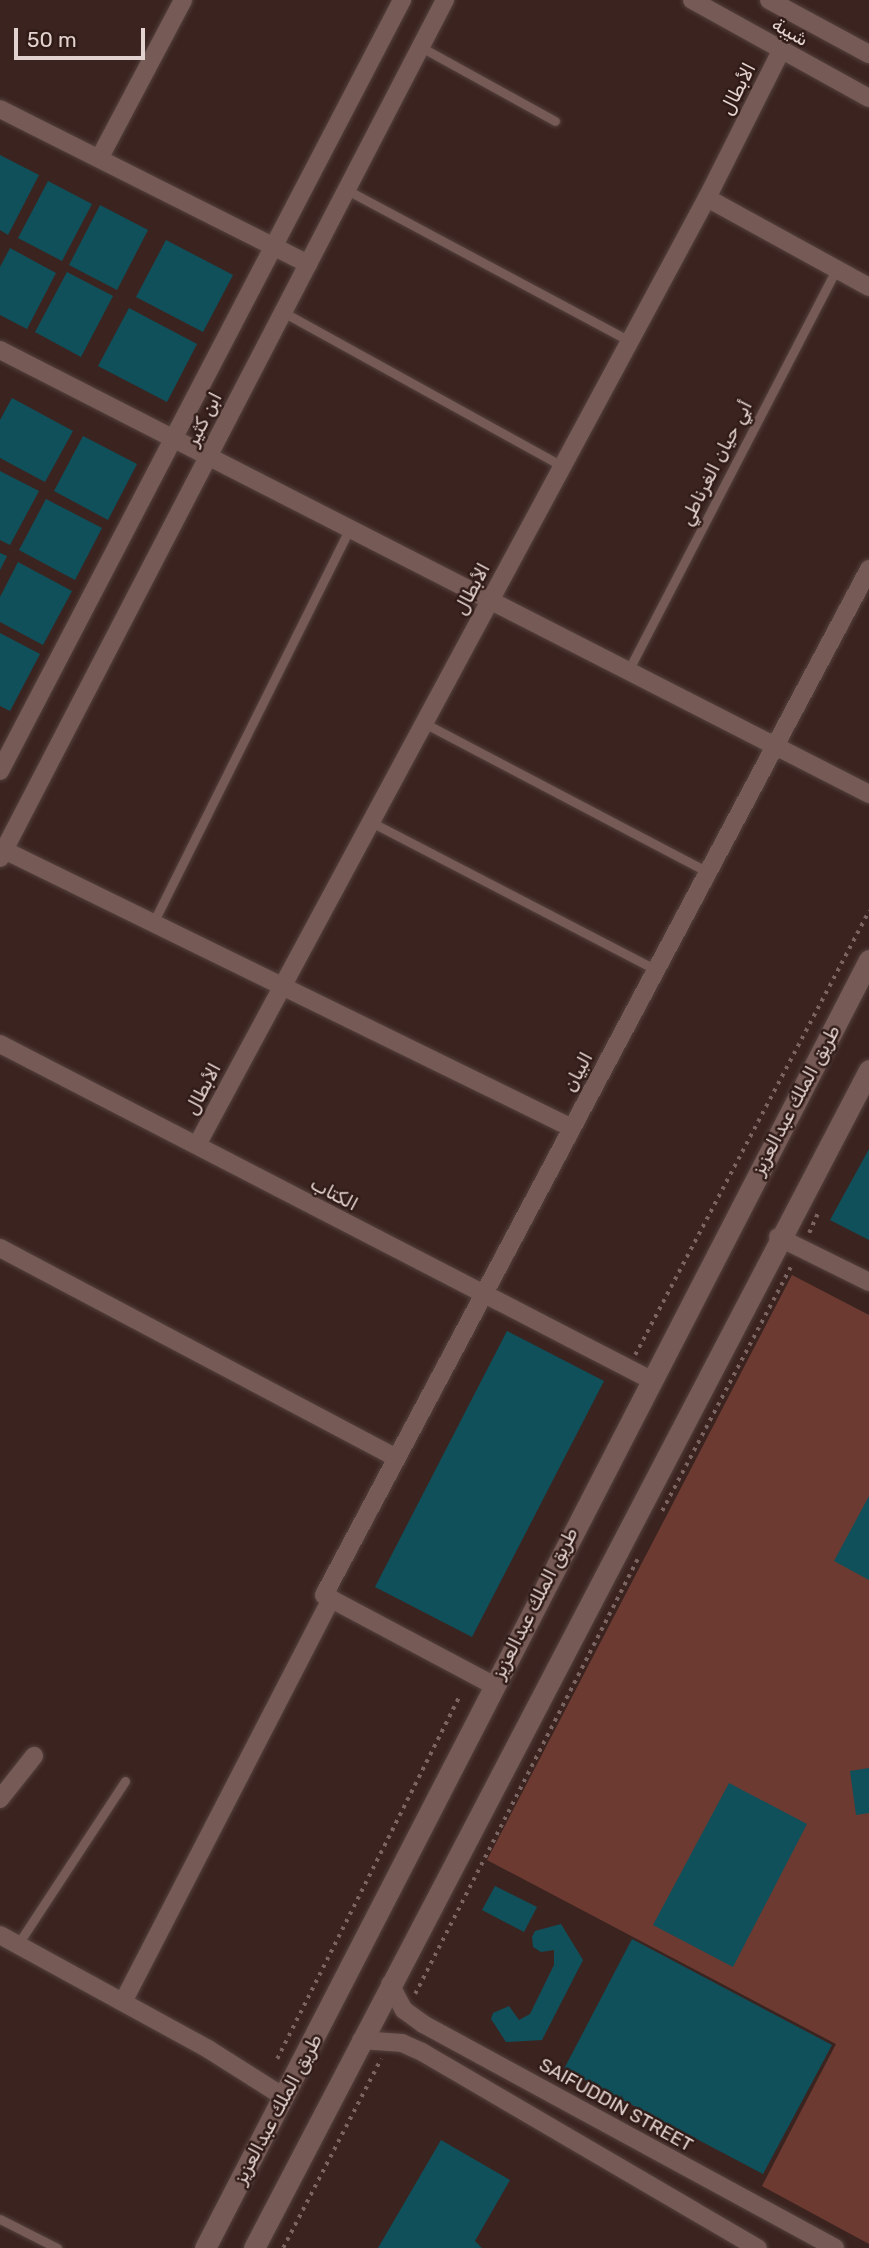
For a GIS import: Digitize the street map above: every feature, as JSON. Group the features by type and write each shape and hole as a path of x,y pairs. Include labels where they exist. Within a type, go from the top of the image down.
{"main road":[{"name":"طريق الملك عبدالعزيز","path":"205,2248 649,1379 869,960"},
{"path":"254,2248 778,1237 869,1070"}],"street":[{"path":"100,157 183,0"},
{"name":"ابن كثير","path":"0,771 172,440 276,248 402,0"},
{"name":"ابن كثير","path":"2,854 445,0"},
{"name":"شيبة","path":"692,0 869,98"},
{"name":"شيبة","path":"769,0 869,54"},
{"name":"الأبطال","path":"197,1145 707,198 781,51"},
{"path":"0,109 308,264"},
{"path":"707,198 869,287"},
{"path":"1,354 490,601 773,749 869,794"},
{"name":"البيان","path":"123,2002 397,1458 869,569"},
{"path":"2,854 153,923 572,1128"},
{"name":"الكتاب","path":"0,1044 649,1379"},
{"path":"778,1237 869,1282"},
{"path":"0,1248 397,1458"},
{"path":"328,1597 493,1685"},
{"path":"0,1798 34,1756"},
{"path":"6,1940 123,2002 284,2097"},
{"name":"SAIFUDDIN STREET","path":"390,1984 404,2010 423,2024 835,2248"},
{"path":"361,2040 402,2043 422,2052 758,2248"}],"lane":[{"path":"421,47 555,121"},
{"path":"347,190 630,341"},
{"name":"أبي حيان الغرناطي","path":"627,673 836,270"},
{"path":"283,312 562,466"},
{"path":"153,923 349,530"},
{"path":"424,723 708,872"},
{"path":"371,822 656,970"},
{"path":"6,1940 125,1781"},
{"path":"0,2219 57,2248"}],"path":[{"path":"628,1369 869,911"},
{"path":"656,1524 795,1259"},
{"path":"409,2005 643,1548"},
{"path":"277,2059 460,1695"},
{"path":"283,2248 382,2057"}],"shaded area":[{"path":"792,1275 869,1315 869,2244 762,2186 836,2044 487,1860"}],"building":[{"path":"0,155 39,175 8,235 0,230"},
{"path":"48,181 92,204 62,261 18,238"},
{"path":"100,205 148,230 117,290 69,265"},
{"path":"166,240 233,275 203,332 136,297"},
{"path":"10,248 56,273 27,329 0,315 0,267"},
{"path":"67,272 113,296 81,357 35,332"},
{"path":"129,308 197,344 167,402 98,366"},
{"path":"12,398 73,431 45,482 0,458 0,420"},
{"path":"83,436 137,464 108,520 54,491"},
{"path":"0,471 39,491 10,545 0,540"},
{"path":"46,499 102,528 75,580 19,550"},
{"path":"0,553 7,556 0,570"},
{"path":"18,562 72,591 43,645 0,622 0,597"},
{"path":"0,633 40,654 10,711 0,706"},
{"path":"869,1149 869,1240 830,1220"},
{"path":"507,1331 604,1381 472,1637 375,1587"},
{"path":"869,1496 869,1580 834,1561"},
{"path":"869,1768 869,1813 856,1815 850,1771"},
{"path":"729,1783 807,1824 733,1967 653,1925"},
{"path":"495,1886 537,1907 524,1932 482,1910"},
{"path":"561,1924 583,1960 542,2040 506,2042 491,2019 493,2013 509,2006 519,2020 530,2014 554,1965 554,1950 541,1952 533,1947 532,1937 535,1931"},
{"path":"632,1939 832,2045 763,2174 564,2069"},
{"path":"441,2140 510,2180 475,2241 482,2248 378,2248"}]}
